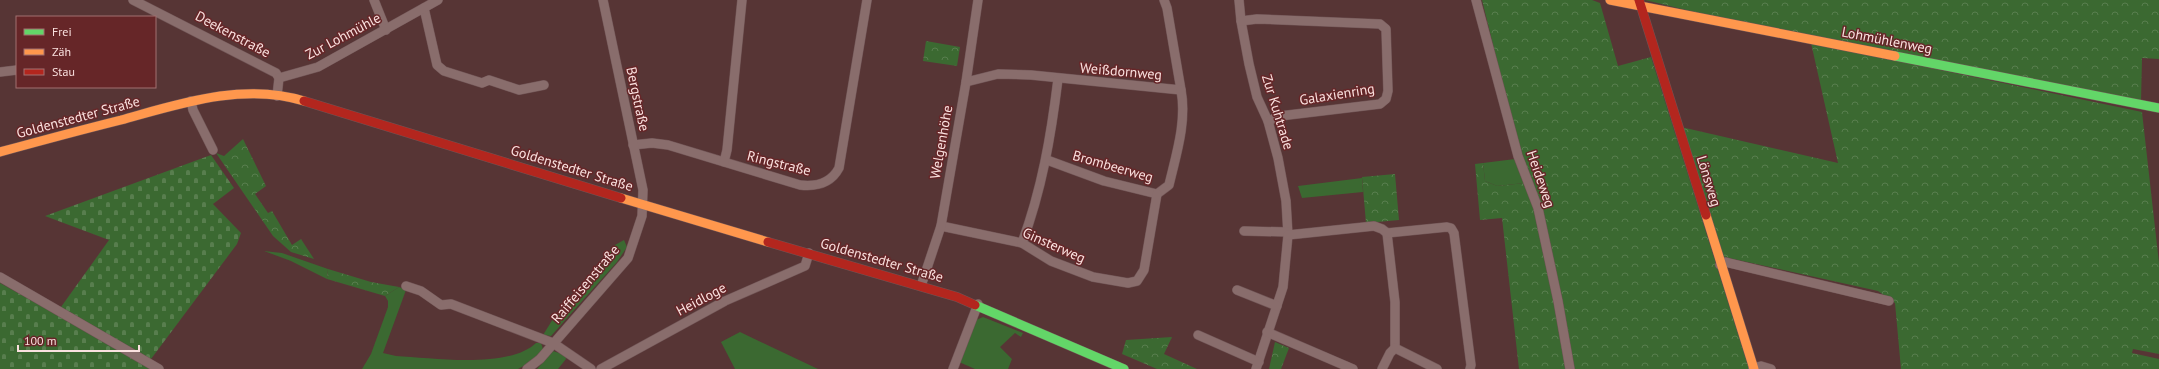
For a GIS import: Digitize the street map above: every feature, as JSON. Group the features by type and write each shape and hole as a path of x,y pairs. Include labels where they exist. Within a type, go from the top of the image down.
{"street":[{"name":"Deekenstraße","path":"133,0 232,49 276,73 279,78"},
{"path":"374,0 386,30"},
{"name":"Zur Lohmühle","path":"279,78 318,67 438,0"},
{"name":"Bergstraße","path":"602,0 643,190 642,204"},
{"path":"724,162 728,143 742,0"},
{"name":"Ringstraße","path":"633,145 652,143 668,145 800,185 820,185 834,176 839,168 867,0"},
{"name":"Welgenhöhe","path":"921,286 941,226 966,82 978,0"},
{"name":"Weißdornweg","path":"966,82 998,74 1032,74 1058,79 1181,90 1167,8 1164,0"},
{"name":"Zur Kuhtrade","path":"1198,335 1257,366 1283,287 1288,234 1286,201 1278,158 1268,121 1257,97 1241,21 1239,0"},
{"name":"Heideweg","path":"1476,0 1517,153 1538,208 1558,301 1570,369"},
{"name":"Lohmühlenweg","path":"1610,0 1639,2 1776,34 1849,46 2159,108"},
{"name":"Lönsweg","path":"1639,2 1753,368"},
{"path":"424,8 438,65 444,71 482,83 489,80 519,90 544,85"},
{"name":"Galaxienring","path":"1241,21 1257,19 1380,24 1386,29 1388,91 1386,99 1380,104 1280,116 1268,121"},
{"path":"0,72 16,70"},
{"path":"277,96 279,78"},
{"path":"1022,243 1035,207 1047,160 1058,79"},
{"name":"Brombeerweg","path":"1047,160 1104,181 1157,194 1169,186 1180,138 1184,105 1181,90"},
{"name":"Goldenstedter Straße","path":"0,152 191,101 238,93 277,96 306,101 642,204 978,304 1124,369"},
{"path":"191,101 193,110 213,150"},
{"name":"Ginsterweg","path":"941,226 1022,243 1051,261 1093,277 1128,283 1137,281 1144,270 1157,194"},
{"name":"Raiffeisenstraße","path":"527,369 540,359 628,258 642,216 642,204"},
{"path":"1244,231 1288,234 1374,226 1382,228 1387,233 1395,302 1394,348 1382,369"},
{"path":"1387,233 1447,227 1451,228 1454,233 1471,365 1470,369"},
{"name":"Heidloge","path":"601,369 725,301 805,266 809,253"},
{"path":"1720,265 1725,262 1889,301"},
{"path":"0,277 157,369"},
{"path":"406,286 421,291 441,305 451,304 553,343 591,369"},
{"path":"1237,290 1277,306"},
{"path":"953,369 978,304"},
{"path":"1267,332 1353,369"},
{"path":"1394,348 1437,369"},
{"path":"1753,368 1761,366 1771,369"}],"green space":[{"path":"1482,0 1592,0 1600,3 1618,66 1651,57 1749,369 1572,369 1560,301 1521,158"},
{"path":"1645,0 2159,0 2159,59 2142,58 2141,101 1744,24"},
{"path":"926,41 960,47 957,66 923,61"},
{"path":"1811,43 2142,112 2159,263 2159,354 2133,349 2132,353 2159,359 2159,369 1901,369 1895,303 1878,291 1720,256 1681,127 1838,163"},
{"path":"243,139 266,186 255,194 268,213 272,211 292,245 301,239 314,259 291,252 273,236 216,153 224,156"},
{"path":"211,155 234,188 213,204 241,233 237,244 151,359 149,369 0,369 0,283 56,314 109,240 45,216"},
{"path":"1515,159 1525,183 1497,186 1485,181 1483,163"},
{"path":"1483,163 1485,181 1497,186 1525,183 1534,208 1568,369 1519,369 1502,218 1480,220 1475,164"},
{"path":"1395,174 1399,220 1366,223 1362,177"},
{"path":"1362,178 1363,192 1302,198 1298,186"},
{"path":"624,240 627,247 617,262 551,336 543,335 553,319 615,245"},
{"path":"264,251 282,253 328,269 327,279 291,261"},
{"path":"328,269 371,282 399,287 385,296 327,279"},
{"path":"399,287 406,290 383,353 396,356 470,360 508,356 524,351 536,343 541,343 543,349 531,362 518,369 362,369 371,354 388,307 388,301 385,296"},
{"path":"983,317 1023,333 1021,337 1015,333 1000,347 1012,359 1008,369 975,369 959,362 976,320"},
{"path":"740,332 818,369 735,369 721,342"},
{"path":"1172,337 1164,354 1197,369 1157,369 1122,354 1126,340"},
{"path":"1275,342 1289,348 1281,369 1269,369"},
{"path":"553,351 565,355 566,359 558,369 537,369"}],"traffic: fast":[{"path":"1895,56 2159,108"},
{"path":"975,305 1124,369"}],"traffic: slow":[{"path":"1610,0 1895,56"},
{"path":"0,152 211,97 235,94 258,94 281,96 304,101"},
{"path":"621,198 768,242"},
{"path":"1706,215 1754,369"}],"traffic: jam":[{"path":"1639,0 1706,215"},
{"path":"304,101 621,198"},
{"path":"768,242 957,297 975,305"}]}
